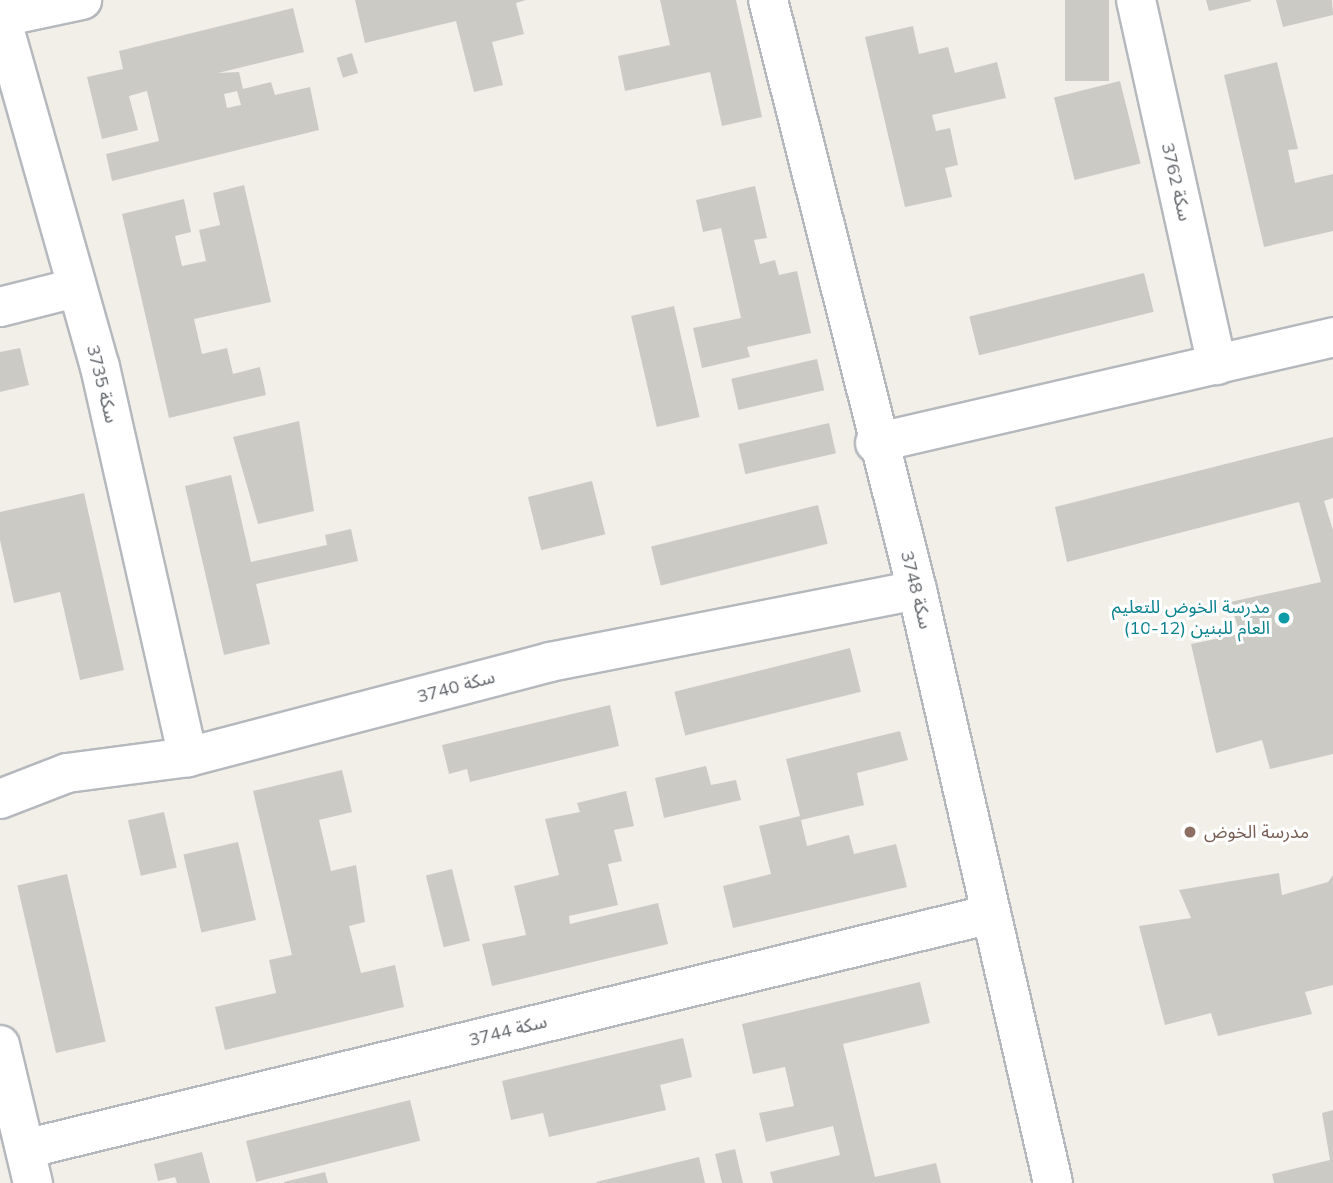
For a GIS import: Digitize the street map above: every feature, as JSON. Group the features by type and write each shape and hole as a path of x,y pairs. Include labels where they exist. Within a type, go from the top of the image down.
{"street":[{"path":"1,15 82,0"},
{"name":"سكة 3748","path":"768,0 875,443 917,590 1053,1183"},
{"name":"سكة 3762","path":"1136,0 1217,365"},
{"name":"سكة 3735","path":"1,15 75,288 100,367 188,757"},
{"path":"0,307 75,288"},
{"path":"875,443 1333,337"},
{"name":"سكة 3740","path":"0,799 67,773 188,757 550,662 917,590"},
{"name":"سكة 3744","path":"0,1045 29,1166 991,914"}],"building":[{"path":"355,0 526,0 516,3 524,34 492,42 503,85 474,92 456,21 365,43"},
{"path":"660,0 736,0 762,117 722,126 710,72 625,91 618,56 670,45"},
{"path":"1065,0 1109,0 1109,81 1065,81"},
{"path":"1206,0 1251,0 1251,1 1209,11"},
{"path":"1276,0 1332,0 1333,15 1283,27"},
{"path":"293,8 304,52 218,73 239,72 243,89 271,82 275,95 310,87 319,130 112,181 106,154 159,141 147,91 129,96 138,130 102,139 87,77 123,69 119,51","holes":["237,91 241,105 227,108 224,94"]},
{"path":"913,26 919,54 948,47 955,73 997,62 1006,98 932,115 936,131 950,128 958,165 945,168 952,197 905,207 865,37"},
{"path":"352,53 358,73 343,78 337,58"},
{"path":"1277,62 1298,149 1288,150 1295,183 1333,174 1333,231 1264,247 1224,75"},
{"path":"1120,81 1141,163 1075,180 1054,97"},
{"path":"244,185 271,302 194,319 202,354 227,348 233,374 260,367 266,395 169,418 122,214 184,199 191,232 175,236 182,266 206,261 199,230 220,225 213,193"},
{"path":"755,186 767,238 754,240 760,264 775,260 779,275 797,271 811,333 747,347 750,357 702,368 693,328 741,318 721,228 703,232 696,200"},
{"path":"1144,273 1154,312 979,355 969,317"},
{"path":"674,306 700,417 657,427 631,316"},
{"path":"20,348 29,385 0,392 0,352"},
{"path":"817,359 824,390 738,410 731,379"},
{"path":"299,421 314,511 258,524 233,437"},
{"path":"829,423 836,453 745,474 738,444"},
{"name":"مدرسة الخوض للتعليم العام للبنين (12-10)","path":"1333,437 1333,498 1324,501 1333,530 1333,754 1270,769 1262,740 1216,753 1191,644 1240,634 1230,602 1321,582 1299,502 1067,562 1055,507"},
{"path":"231,475 251,562 327,545 325,535 351,529 358,561 256,584 270,644 224,655 185,486"},
{"path":"592,481 605,534 541,550 528,497"},
{"path":"84,493 124,670 80,680 60,592 14,603 0,540 0,512"},
{"path":"818,505 828,544 661,585 651,547"},
{"path":"850,648 861,692 685,735 674,692"},
{"path":"610,705 619,746 470,782 467,769 449,774 442,745"},
{"path":"900,731 908,760 857,773 864,805 801,820 807,846 849,835 854,854 896,844 907,887 733,928 723,886 771,874 759,826 800,816 786,759"},
{"path":"706,766 711,785 736,780 741,800 664,818 655,778"},
{"path":"342,770 352,812 319,820 331,871 356,865 365,922 349,926 361,973 395,965 404,1007 225,1050 215,1007 276,993 269,960 292,955 253,791"},
{"path":"626,791 634,826 614,830 622,861 608,864 618,905 569,916 570,924 658,903 668,944 492,986 482,944 526,935 514,886 559,875 545,819 580,812 577,803"},
{"path":"164,812 177,868 141,876 128,820"},
{"path":"238,842 256,920 201,933 183,855"},
{"path":"452,869 470,941 444,947 426,876"},
{"path":"1279,873 1282,895 1328,882 1333,875 1333,985 1305,992 1312,1014 1218,1036 1211,1013 1165,1025 1139,926 1191,918 1179,890"},
{"path":"67,874 106,1042 56,1053 17,885"},
{"path":"920,982 930,1023 843,1044 875,1177 936,1163 941,1183 773,1183 770,1172 840,1155 833,1126 766,1142 759,1113 794,1106 785,1067 753,1074 742,1024"},
{"path":"683,1038 692,1077 660,1085 666,1110 549,1137 543,1113 511,1120 502,1081"},
{"path":"410,1100 420,1141 256,1182 246,1141"},
{"path":"1333,1110 1333,1183 1274,1183 1272,1174 1330,1160 1322,1113"},
{"path":"735,1149 743,1183 722,1183 715,1154"},
{"path":"202,1152 210,1183 177,1183 175,1177 158,1181 154,1164"},
{"path":"699,1157 705,1183 596,1182"},
{"path":"325,1172 328,1183 284,1183 284,1182"}],"place":[{"name":"مدرسة الخوض للتعليم العام للبنين (12-10)","path":"1284,618"},
{"name":"مدرسة الخوض","path":"1190,832"}]}
